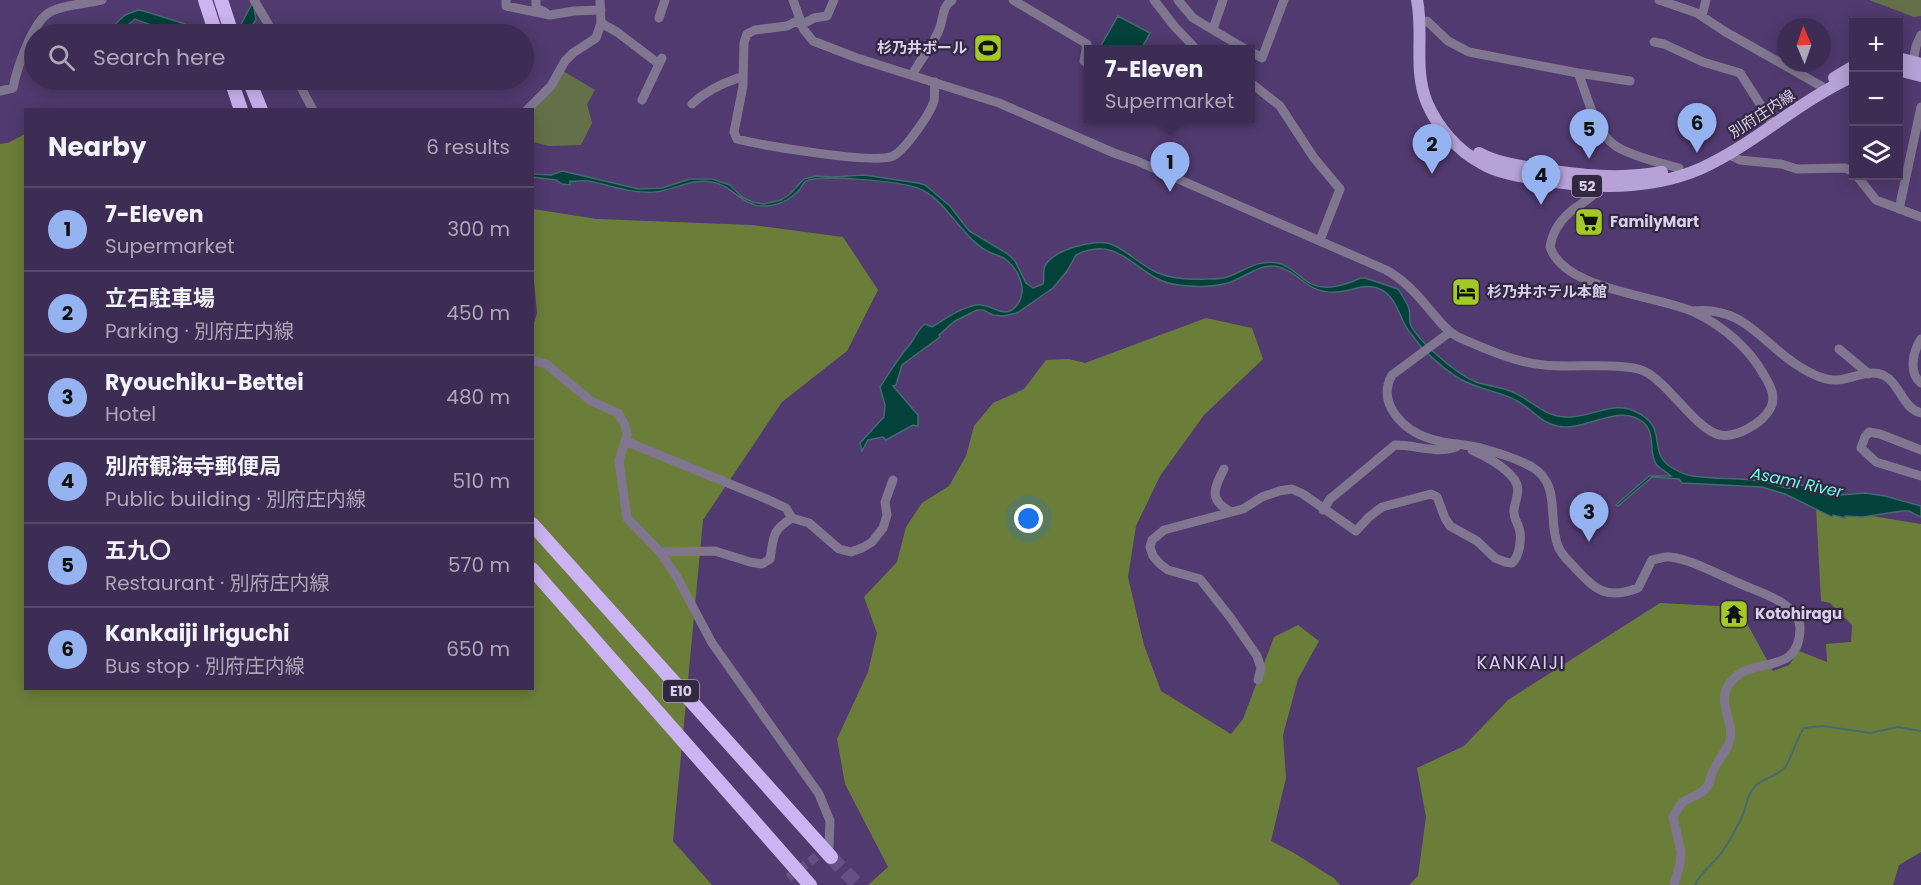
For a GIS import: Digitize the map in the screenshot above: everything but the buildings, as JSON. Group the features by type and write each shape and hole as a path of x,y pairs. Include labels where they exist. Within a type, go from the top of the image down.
{"highway":[{"path":"205,0 213,24"},
{"path":"221,0 229,24"},
{"path":"234,90 240,108"},
{"path":"253,90 260,108"},
{"name":"E10","path":"534,526 830,852"},
{"name":"E10","path":"534,570 810,885"}],"main road":[{"name":"別府庄内線","path":"1416,0 1420,20 1418,61 1423,90 1433,114 1455,144 1481,163 1505,173 1570,185 1679,168 1712,155 1849,69"},
{"name":"別府庄内線","path":"1425,0 1426,60 1429,85 1441,114 1463,142 1482,155 1506,163 1621,187 1674,177 1700,169 1849,79"}],"street":[{"path":"39,24 50,11 102,0"},
{"path":"254,0 268,24"},
{"path":"506,0 506,6 550,15 587,10 600,5 601,23 596,38 565,61 551,86 529,108"},
{"path":"536,0 536,8 550,15"},
{"path":"581,0 587,10"},
{"path":"659,18 665,0"},
{"path":"793,0 800,22 813,40 857,58 1015,110 1320,240 1394,274 1421,299 1449,334 1536,364 1636,368 1655,379 1713,432 1725,435 1739,433 1769,411 1773,401 1771,387 1744,347 1710,321 1692,311 1587,280 1554,257 1550,247 1554,232 1567,214 1600,182"},
{"path":"834,0 827,16 787,26 755,30 747,34 744,43 742,95 734,132 737,139 874,160 895,155 923,122 935,99 935,82"},
{"path":"912,75 939,30 947,4 952,0"},
{"path":"1013,0 1087,45"},
{"path":"1154,0 1192,45"},
{"path":"1178,0 1193,18 1239,45"},
{"path":"1213,29 1223,0"},
{"path":"1255,54 1262,58 1284,0"},
{"path":"1659,0 1692,10 1724,31 1821,86"},
{"path":"1702,16 1706,0"},
{"path":"1427,21 1448,41 1469,52 1578,74 1630,81"},
{"path":"601,23 660,61 642,100"},
{"path":"1913,69 1917,42 1921,35"},
{"path":"1654,42 1703,62 1740,72 1769,118"},
{"path":"0,91 13,88 17,69 24,54"},
{"path":"1578,74 1595,117 1612,144 1665,165 1679,168"},
{"path":"692,104 715,86 738,78 743,80"},
{"path":"1255,86 1280,106 1314,158 1340,189 1320,240"},
{"path":"302,90 312,108"},
{"path":"1899,209 1921,107"},
{"path":"1727,154 1740,160 1781,164 1797,169 1849,170"},
{"path":"1860,180 1876,200 1921,217"},
{"path":"1692,311 1719,311 1732,316 1755,331 1790,361 1817,376 1838,380 1869,374 1881,375 1896,386 1911,408 1921,413"},
{"path":"1449,334 1392,375 1388,386 1389,408 1404,424 1419,435 1429,439 1479,447 1509,456 1540,473 1550,490 1554,536 1559,550 1589,583 1602,591 1614,594 1638,588 1652,560 1670,557 1693,564 1772,597 1794,612 1800,621 1800,636 1792,656 1784,661 1734,677 1727,687 1725,707 1731,726 1728,744 1712,772 1706,789 1684,802 1673,817 1681,852 1674,885"},
{"path":"1921,339 1915,353 1913,372 1921,383"},
{"path":"1839,349 1869,374"},
{"path":"534,361 546,364 591,401 618,413 625,425 627,435 619,461 627,518 660,552 677,577 712,644 819,794 830,821 830,852"},
{"path":"1921,450 1869,432 1861,448 1881,464 1921,476"},
{"path":"625,441 786,508 792,518 809,523 839,549 851,552 872,542 884,528 887,515 885,502 893,480"},
{"path":"1258,680 1261,668 1257,656 1200,579 1168,570 1153,556 1150,547 1152,540 1164,530 1242,509 1262,497 1292,489 1303,494 1323,510 1356,531 1382,507 1431,494 1437,497 1450,526 1477,541 1495,558 1512,563 1516,559 1520,538 1514,514 1518,494 1516,483 1512,476 1490,460 1461,445 1443,450 1395,445 1330,499 1323,510"},
{"path":"1224,469 1215,489 1216,499 1219,506 1231,512"},
{"path":"660,552 715,551 762,564 770,559 772,538 779,526 792,518"}],"shaded area":[{"path":"254,0 260,0 254,8 256,20 253,24 241,24"},
{"path":"1869,0 1921,0 1921,16 1914,17"},
{"path":"138,10 185,24 148,24 135,19 129,24 116,24 125,15"},
{"path":"1118,16 1150,33 1143,45 1101,45"},
{"path":"563,71 595,90 587,104 592,123 581,145 549,146 534,142 534,108"},
{"path":"562,171 639,189 662,188 690,179 712,179 730,185 742,197 752,202 764,204 781,200 804,179 816,176 864,175 918,183 925,185 950,206 969,231 1008,254 1015,261 1026,283 1033,288 1043,284 1045,266 1049,260 1065,250 1095,243 1111,244 1152,270 1176,278 1228,277 1247,268 1271,262 1285,266 1318,286 1333,287 1365,278 1398,289 1410,311 1410,324 1422,341 1440,358 1468,378 1481,384 1510,391 1552,415 1576,417 1617,408 1634,411 1645,417 1655,430 1662,459 1680,472 1702,477 1756,480 1787,488 1800,485 1814,487 1828,496 1865,493 1885,496 1921,506 1921,517 1909,511 1902,511 1862,517 1845,516 1845,518 1833,515 1832,517 1785,494 1762,487 1682,483 1679,479 1652,477 1618,506 1616,505 1649,476 1671,476 1656,464 1650,432 1644,423 1634,417 1624,415 1568,427 1557,426 1546,422 1512,398 1467,383 1445,369 1425,351 1408,330 1390,297 1380,289 1369,287 1342,292 1326,292 1311,287 1287,270 1272,266 1222,284 1178,285 1151,275 1118,253 1106,249 1092,249 1076,255 1053,288 1017,313 1003,316 977,310 955,321 939,335 940,337 902,365 896,385 893,386 918,415 918,426 913,425 886,440 883,437 868,440 862,451 860,443 884,417 885,405 880,387 925,324 932,327 970,306 982,305 1008,312 1017,305 1022,286 1014,267 1009,262 978,245 927,192 908,186 860,179 813,179 804,182 800,189 788,199 774,205 764,206 743,200 726,187 712,182 690,183 662,191 646,192 588,181 570,181 570,185 556,180 534,177 534,174 551,175"}],"green space":[{"path":"24,135 24,690 534,690 534,323 537,313 534,281 534,209 597,219 752,225 843,237 878,290 847,351 782,402 703,520 673,841 712,885 0,885 0,144 8,143"},
{"path":"1206,318 1252,328 1263,359 1204,415 1160,476 1136,526 1128,577 1144,645 1161,691 1231,734 1243,719 1274,637 1298,625 1319,641 1298,679 1283,735 1286,778 1271,841 1335,879 1340,885 868,885 888,867 845,784 837,739 868,672 877,633 864,597 897,562 906,527 922,503 949,486 966,456 974,426 993,403 1024,389 1046,360 1069,359 1085,363"},
{"path":"1816,507 1921,524 1921,852 1899,865 1893,885 1409,885 1418,876 1426,817 1417,768 1464,746 1508,700 1660,603 1738,607 1773,671 1789,665 1799,651 1827,662 1826,644 1851,642 1852,625 1830,603 1821,601"}],"waterway":[{"path":"1695,885 1730,840 1752,790 1760,782 1783,770 1804,728 1823,726 1870,733 1898,727 1921,731"}],"tunnel":[{"path":"788,878 829,847"},
{"path":"831,857 858,885"}],"place":[{"name":"杉乃井ボール","path":"988,48"},
{"name":"Kankaiji Iriguchi","path":"1697,153"},
{"name":"五九〇","path":"1589,159"},
{"name":"立石駐車場","path":"1432,174"},
{"name":"7-Eleven","path":"1170,192"},
{"name":"別府観海寺郵便局","path":"1541,205"},
{"name":"FamilyMart","path":"1589,222"},
{"name":"杉乃井ホテル本館","path":"1466,292"},
{"name":"Ryouchiku-Bettei","path":"1589,542"},
{"name":"Kotohiragu","path":"1734,614"}],"district":[{"name":"KANKAIJI","path":"1521,663"}],"water label":[{"name":"Asami River","path":"1797,482"}]}
